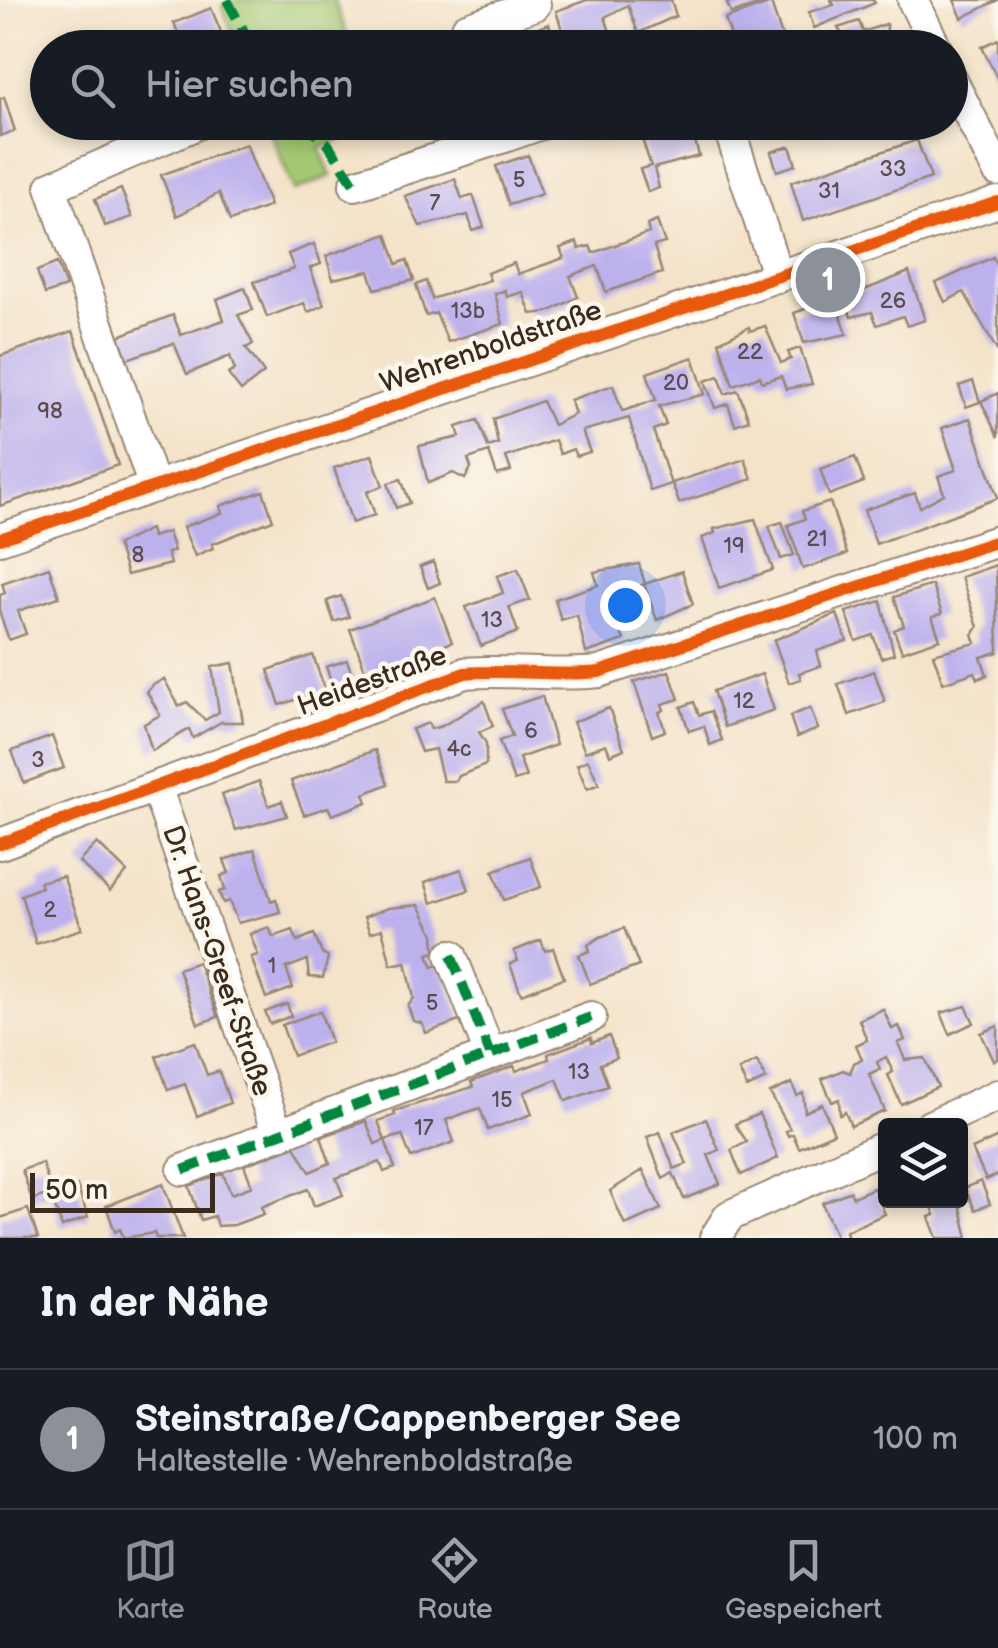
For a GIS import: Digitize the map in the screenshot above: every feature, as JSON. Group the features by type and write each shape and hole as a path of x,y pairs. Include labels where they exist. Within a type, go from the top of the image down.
{"street":[{"path":"912,0 927,30"},
{"path":"469,30 535,5"},
{"path":"968,112 998,171"},
{"path":"154,487 50,187 160,140"},
{"path":"356,186 475,140"},
{"path":"733,140 778,276"},
{"name":"Wehrenboldstraße","path":"0,539 998,202"},
{"name":"Heidestraße","path":"0,844 464,673 499,670 565,676 598,672 998,540"},
{"name":"Dr. Hans-Greef-Straße","path":"156,788 278,1135"},
{"path":"451,954 490,1054"},
{"path":"183,1170 590,1016"},
{"path":"948,1118 998,1095"},
{"path":"715,1238 729,1216 878,1150"}],"green space":[{"path":"238,0 334,0 345,30 231,30 222,6"},
{"path":"274,140 340,140 320,148 331,176 294,191"}],"building":[{"path":"587,0 671,0 676,16 637,30 628,5 605,17 609,30 562,30 556,11"},
{"path":"831,0 875,3 814,28 809,12 834,5"},
{"path":"954,0 998,0 962,18"},
{"path":"770,1 731,14 727,3"},
{"path":"771,3 780,30 729,30 725,19"},
{"path":"211,8 220,30 177,30 174,23"},
{"path":"859,21 862,30 839,30"},
{"path":"998,39 998,80 982,47"},
{"path":"4,97 15,131 0,136 0,99"},
{"path":"642,140 695,140 699,156 654,168 659,188 648,192 640,169 651,166"},
{"path":"917,140 931,178 803,221 791,182"},
{"path":"246,144 270,206 230,221 219,193 177,216 161,175"},
{"path":"790,146 796,165 777,171 771,152"},
{"path":"528,155 542,194 509,205 496,166"},
{"path":"455,179 462,199 473,195 484,227 473,231 468,215 420,226 405,196"},
{"path":"121,189 132,217 105,226 95,199"},
{"path":"657,221 665,243 654,246 662,273 606,292 597,266 570,276 578,297 548,312 531,314 523,292 507,297 505,290 495,294 503,324 448,342 436,313 426,316 416,285 426,281 432,299 490,280 487,273 514,263 518,274 564,258 560,248 577,242 579,249 590,246 593,253 649,233 647,225"},
{"path":"387,234 397,264 407,260 414,280 375,289 369,271 333,279 326,256"},
{"path":"314,244 321,264 310,268 324,305 308,312 304,303 267,317 254,282 294,269 288,254"},
{"path":"993,257 998,268 998,352 964,292 945,302 936,283"},
{"path":"57,263 66,287 45,294 37,271"},
{"path":"909,272 925,320 907,326 903,316 877,325 872,312 851,317 845,298"},
{"path":"245,288 253,310 238,315 253,344 246,348 264,373 241,391 228,374 235,370 230,356 187,374 174,343 127,359 119,336 173,315 181,335 224,320 217,299"},
{"path":"835,298 847,334 804,343 794,313"},
{"path":"765,326 781,363 791,359 788,352 800,348 812,384 786,389 781,376 762,382 760,376 733,385 719,342 749,327 750,331"},
{"path":"73,331 118,465 0,506 0,356"},
{"path":"693,357 705,394 659,406 666,425 653,430 671,484 650,491 629,418 582,431 590,452 576,456 573,449 560,454 555,440 506,457 511,471 497,475 489,452 468,459 471,468 465,479 453,473 428,483 419,446 460,437 457,427 478,420 488,447 498,444 493,419 542,401 553,425 575,414 570,400 613,385 622,411 626,410 656,400 647,373"},
{"path":"719,376 725,394 738,390 749,420 735,425 728,404 715,408 705,381"},
{"path":"973,381 980,402 966,407 959,386"},
{"path":"998,393 998,437 981,401"},
{"path":"970,418 998,498 876,544 864,510 915,493 920,507 944,494 938,476 956,470 942,428"},
{"path":"372,455 383,486 367,492 375,515 352,523 334,468"},
{"path":"855,457 864,482 829,495 820,469"},
{"path":"745,459 752,479 679,503 672,483"},
{"path":"401,479 410,503 396,508 388,483"},
{"path":"263,491 273,520 212,544 213,548 195,556 183,527 222,513 220,506"},
{"path":"830,502 847,554 803,569 788,525 805,519 802,511"},
{"path":"755,519 773,570 719,588 702,538 715,533 714,529"},
{"path":"782,522 794,555 781,559 769,526"},
{"path":"150,529 152,537 168,532 174,551 167,553 170,564 127,575 117,545"},
{"path":"433,562 440,583 428,588 420,567"},
{"path":"639,564 645,584 682,571 693,604 657,620 644,584 606,597 624,640 586,653 577,615 561,620 555,599 598,585 594,572"},
{"path":"996,565 998,652 981,657 987,675 978,679 975,672 943,683 933,654 976,643 973,635 978,627 961,577"},
{"path":"49,567 59,597 18,611 26,634 9,640 0,614 0,595 5,593 2,583"},
{"path":"518,569 530,600 509,607 518,632 481,646 466,607 503,593 497,576"},
{"path":"932,585 942,614 932,617 940,639 902,652 894,630 904,626 894,597"},
{"path":"341,596 349,617 334,622 327,601"},
{"path":"435,597 452,642 367,675 350,629"},
{"path":"881,601 894,654 881,658 873,635 856,641 846,612"},
{"path":"837,614 847,641 817,651 821,666 799,673 801,679 789,683 774,640"},
{"path":"313,655 325,690 280,705 268,670"},
{"path":"347,660 354,680 333,687 326,667"},
{"path":"233,663 243,722 221,722 193,738 189,729 152,751 144,724 160,715 147,692 153,685 164,679 179,706 187,702 205,720 219,712 212,667"},
{"path":"669,671 679,699 662,704 664,710 659,712 665,731 652,736 634,682"},
{"path":"874,671 885,702 849,715 838,684"},
{"path":"762,674 774,710 725,727 713,691"},
{"path":"542,696 556,745 519,758 526,777 514,781 499,741 512,736 502,709"},
{"path":"484,701 493,726 479,732 486,743 486,765 456,781 443,781 435,749 421,752 412,729 428,723 431,729 442,726"},
{"path":"694,702 699,715 711,711 722,740 710,745 704,726 689,731 681,707"},
{"path":"609,708 624,749 610,755 606,744 585,752 573,722"},
{"path":"810,708 818,729 797,737 790,716"},
{"path":"52,736 64,768 24,783 12,751"},
{"path":"375,750 388,784 364,794 367,802 349,809 332,815 328,807 304,815 291,781"},
{"path":"588,760 599,784 587,789 577,765"},
{"path":"259,781 269,806 282,801 287,816 236,830 222,795"},
{"path":"97,843 127,872 110,891 79,862"},
{"path":"255,849 271,901 276,899 280,912 238,923 229,901 223,903 219,892 225,890 221,876 229,873 224,860"},
{"path":"530,857 541,887 504,900 493,871"},
{"path":"461,869 469,890 432,903 425,882"},
{"path":"63,876 82,929 36,944 21,895 41,887 39,882"},
{"path":"419,905 434,934 435,952 428,954 433,967 437,965 444,975 462,1020 426,1033 422,1023 413,1021 408,1006 414,998 406,962 391,965 382,929 370,933 364,917 388,908"},
{"path":"269,927 273,937 293,930 297,941 314,934 322,954 328,957 323,978 309,977 307,960 286,968 293,988 266,998 251,957 258,955 250,934"},
{"path":"624,928 639,966 590,984 579,955 590,951 588,945 600,937"},
{"path":"541,940 545,951 553,948 564,978 521,994 510,964 518,961 514,951"},
{"path":"198,962 218,1017 198,1024 178,969"},
{"path":"287,1004 291,1016 270,1024 265,1012"},
{"path":"966,1006 974,1023 950,1034 941,1013"},
{"path":"883,1009 892,1029 899,1026 905,1040 898,1043 905,1060 925,1058 938,1087 901,1104 888,1075 893,1072 886,1057 877,1062 880,1069 869,1074 885,1111 851,1126 845,1112 840,1115 839,1099 832,1102 822,1079 843,1070 850,1073 854,1063 862,1059 856,1045 867,1040 859,1020"},
{"path":"320,1011 331,1042 293,1056 282,1025"},
{"path":"998,1026 998,1059 994,1061 981,1033"},
{"path":"609,1036 617,1058 600,1064 608,1086 566,1101 557,1079 524,1092 532,1114 488,1130 480,1108 462,1114 446,1120 454,1142 411,1158 402,1135 385,1140 378,1121 395,1115 394,1111 473,1087 471,1082 514,1066 516,1071 549,1059 548,1054 591,1038 592,1043"},
{"path":"195,1042 207,1075 219,1071 230,1103 197,1116 185,1084 168,1090 156,1056"},
{"path":"757,1061 766,1079 747,1088 739,1070"},
{"path":"792,1083 797,1096 803,1093 805,1112 822,1104 834,1133 799,1148 793,1134 788,1136 786,1131 790,1129 770,1093"},
{"path":"759,1114 778,1158 741,1175 731,1150 747,1142 735,1124"},
{"path":"706,1119 719,1150 708,1155 720,1184 684,1199 673,1173 663,1179 647,1137 660,1132 674,1169 687,1164 673,1132"},
{"path":"366,1121 375,1144 385,1140 395,1168 384,1172 380,1162 336,1178 343,1195 314,1206 308,1189 261,1207 264,1214 234,1225 217,1226 214,1216 201,1220 189,1186 223,1173 231,1194 242,1190 252,1186 244,1165 295,1146 310,1172 330,1163 321,1137"},
{"path":"998,1137 998,1175 986,1180 972,1149"},
{"path":"42,1163 52,1193 32,1200 22,1170"},
{"path":"643,1170 661,1209 625,1225 610,1191"},
{"path":"981,1181 990,1204 975,1210 968,1187"},
{"path":"163,1184 183,1238 156,1238 154,1233 124,1238 120,1229 115,1232 106,1206"},
{"path":"77,1186 88,1217 62,1227 51,1195"},
{"path":"874,1188 878,1208 885,1214 846,1231 848,1238 837,1238 822,1203 850,1191 853,1197"},
{"path":"933,1208 961,1208 968,1238 937,1238 929,1217 935,1215"},
{"path":"28,1209 38,1238 0,1238 0,1218"}],"marked path":[{"path":"227,0 243,30"},
{"path":"323,140 355,185"},
{"path":"451,955 490,1054"},
{"path":"183,1170 591,1017"}],"cycle path":[{"path":"0,539 998,202"},
{"path":"0,844 465,673 599,672 998,541"}],"place":[{"name":"Steinstraße/Cappenberger See","path":"828,280"}]}
